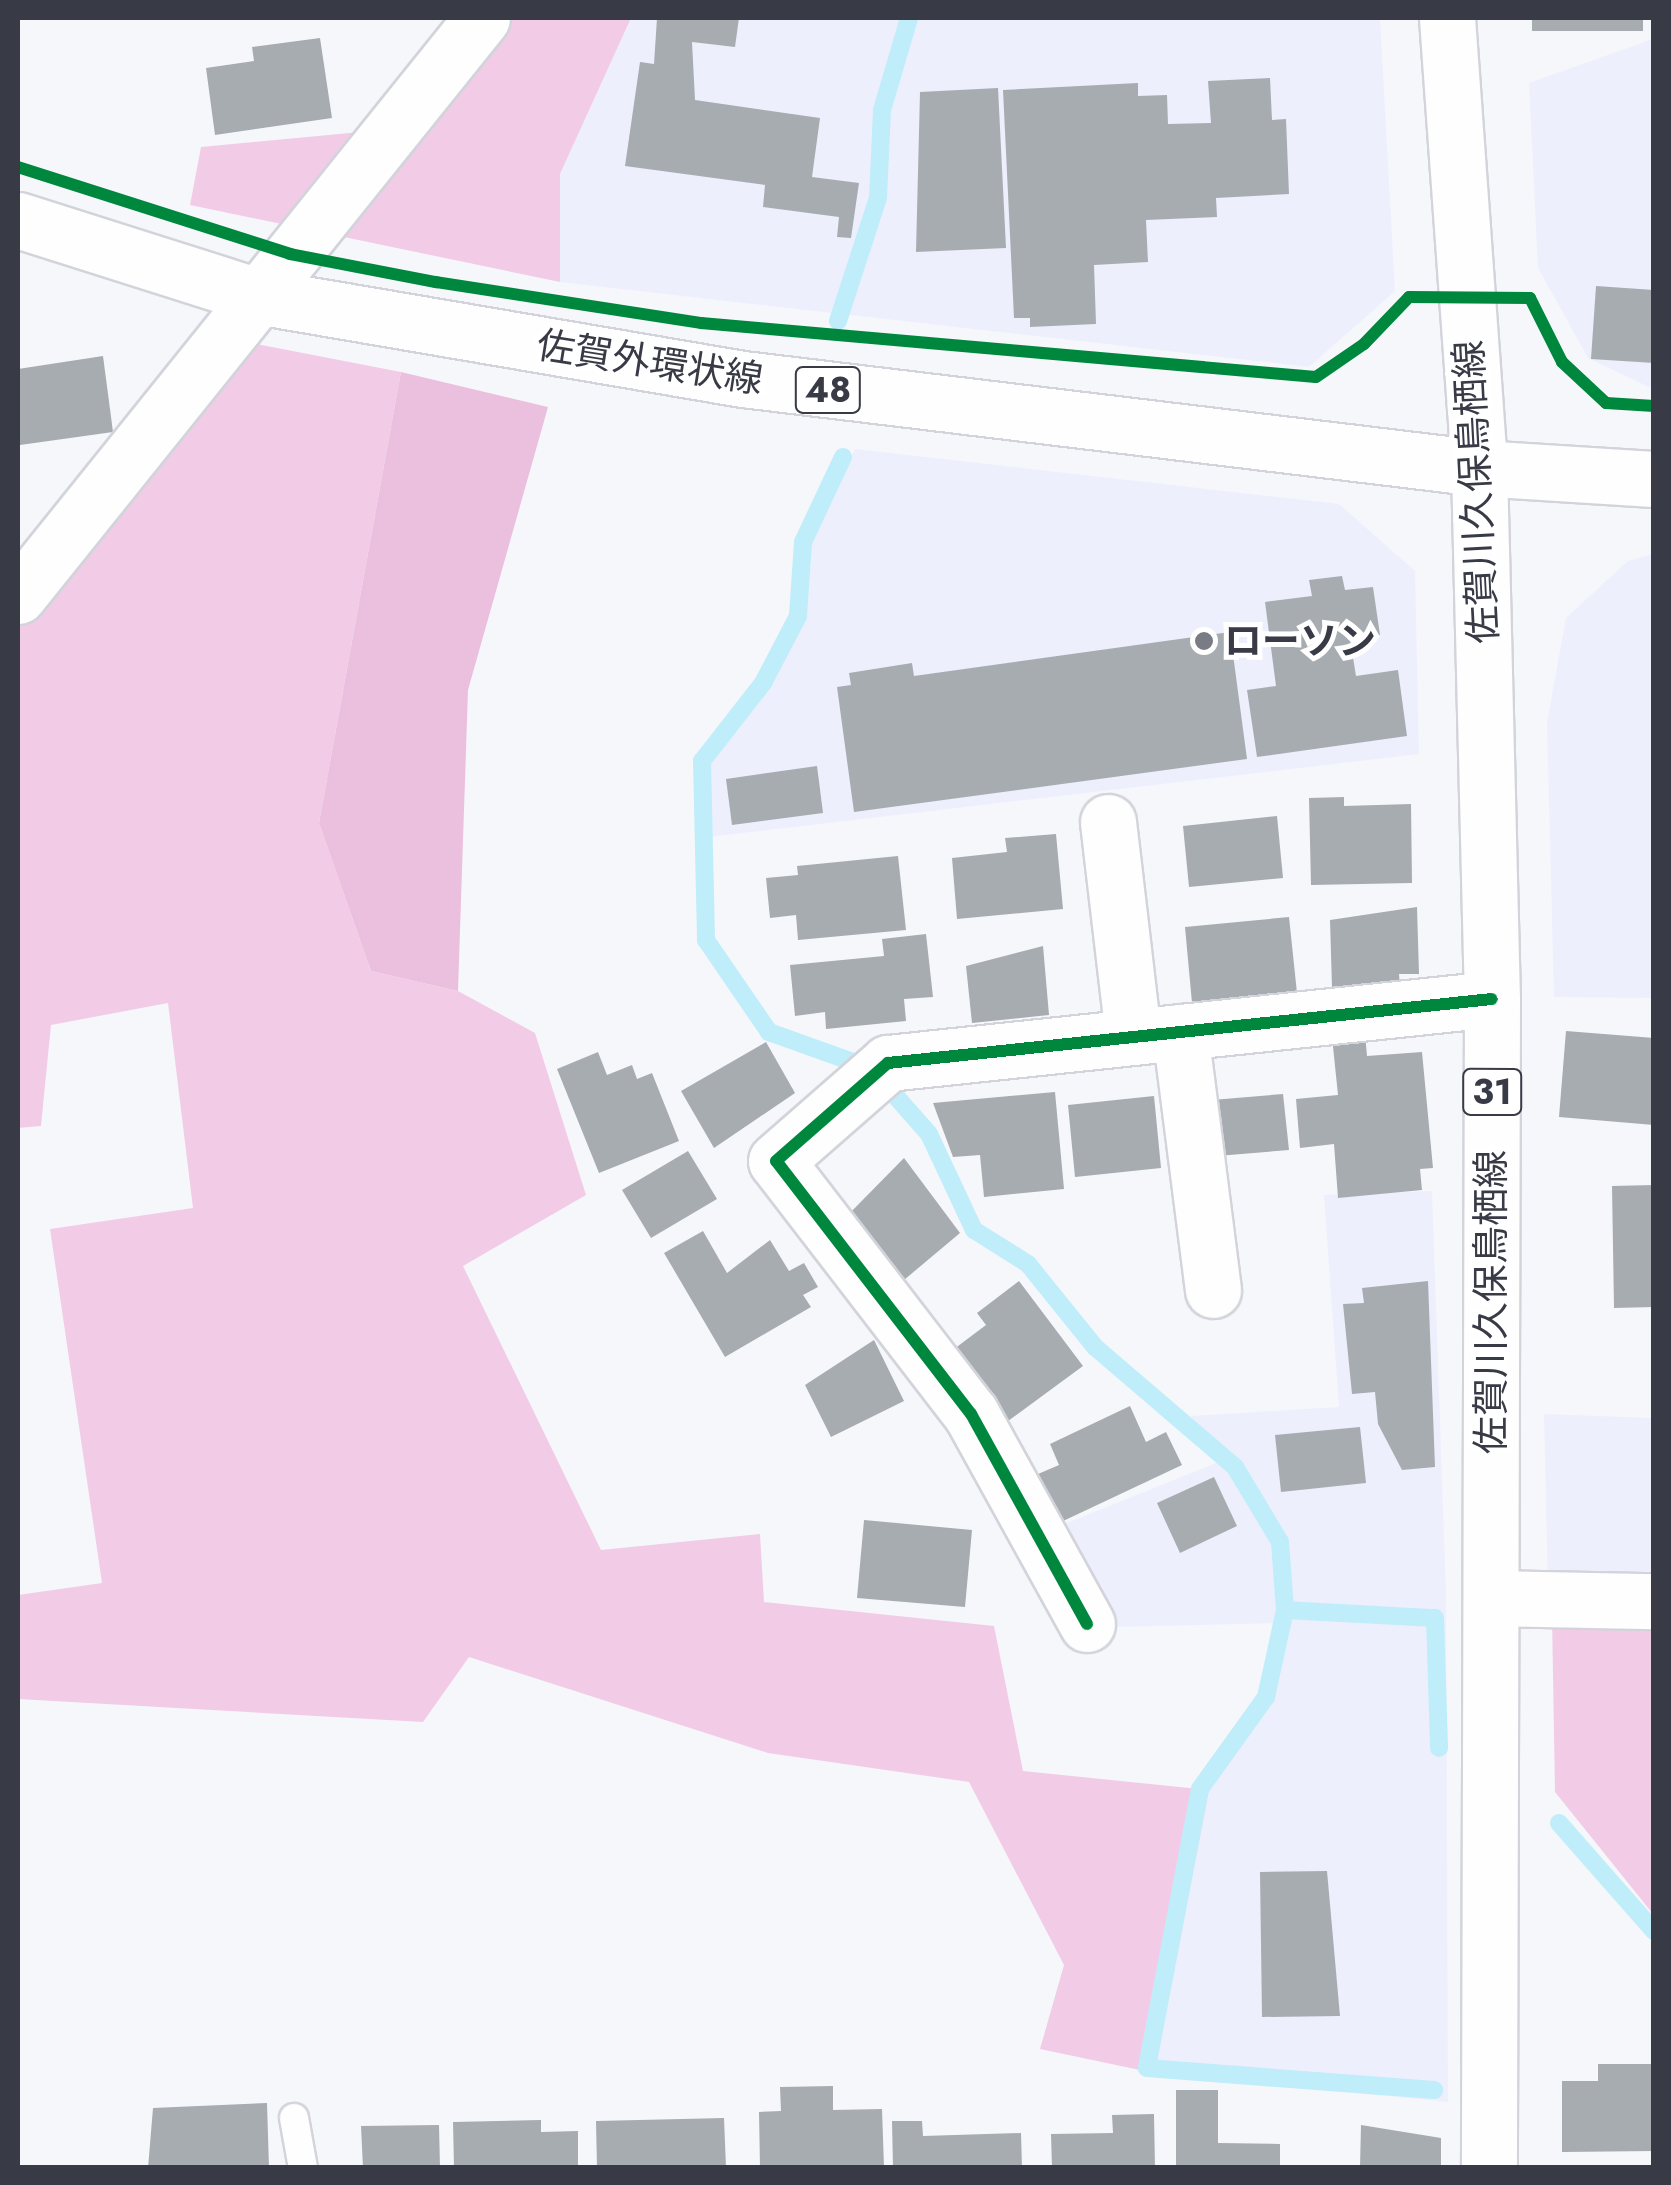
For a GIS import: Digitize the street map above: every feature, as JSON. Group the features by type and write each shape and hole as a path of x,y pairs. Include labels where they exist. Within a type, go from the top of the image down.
{"main road":[{"path":"18,596 482,18"},
{"name":"佐賀川久保鳥栖線","path":"1447,18 1479,468 1492,999 1489,2168"},
{"name":"佐賀外環状線","path":"18,220 257,296 742,379 1479,468 1654,479"},
{"path":"1108,822 1213,1290"},
{"path":"1087,1624 972,1414 776,1161 888,1063 1492,999"},
{"path":"1490,1598 1654,1600"}],"lane":[{"path":"294,2118 303,2168"}],"shaded area":[{"path":"465,18 631,18 560,174 560,282 190,205 201,147 371,131"},
{"path":"631,18 1380,18 1395,291 1309,367 560,282 560,174"},
{"path":"1653,39 1653,389 1588,358 1538,268 1529,83"},
{"path":"241,341 401,372 319,823 371,971 458,991 535,1033 586,1195 463,1266 601,1550 760,1534 764,1602 994,1626 1023,1771 1209,1790 1154,2073 1040,2049 1064,1965 969,1782 768,1753 469,1657 423,1722 18,1699 18,1595 102,1583 50,1229 193,1208 168,1003 51,1025 41,1126 18,1128 18,617"},
{"path":"401,372 548,407 468,690 458,991 371,971 319,823"},
{"path":"855,449 1339,504 1415,571 1419,754 708,837 711,764 804,619 807,540"},
{"path":"1653,554 1653,998 1554,997 1547,723 1566,618 1628,561"},
{"path":"1432,1191 1446,1595 1448,2102 1154,2073 1209,1790 1272,1703 1285,1623 1113,1627 1062,1525 1216,1463 1191,1416 1339,1407 1324,1195"},
{"path":"1544,1414 1653,1418 1653,1588 1548,1587"},
{"path":"1552,1616 1653,1616 1653,1914 1555,1792"}],"building":[{"path":"657,18 739,18 735,47 692,42 695,100 820,118 812,177 859,183 851,238 837,237 839,217 763,207 765,185 625,166 640,62 654,64"},
{"path":"1532,18 1643,18 1643,31 1532,31"},
{"path":"320,38 332,118 215,135 206,68 254,61 252,47"},
{"path":"1270,78 1272,120 1286,119 1289,194 1216,198 1217,217 1146,220 1148,262 1094,265 1096,324 1030,327 1030,318 1014,318 1003,90 1138,83 1138,96 1167,95 1168,124 1211,123 1208,81"},
{"path":"998,88 1006,248 916,252 920,92"},
{"path":"1596,286 1654,290 1654,363 1591,359"},
{"path":"103,356 113,432 20,445 18,369"},
{"path":"1342,576 1345,590 1373,587 1380,635 1350,639 1356,676 1398,670 1407,736 1257,757 1247,690 1276,686 1265,602 1312,596 1309,580"},
{"path":"1230,632 1247,759 854,812 837,687 851,685 849,673 912,663 914,676"},
{"path":"817,766 823,813 732,825 726,779"},
{"path":"1344,797 1344,806 1411,804 1412,883 1311,885 1309,798"},
{"path":"1277,816 1283,878 1189,887 1183,826"},
{"path":"1056,834 1063,909 957,919 952,858 1007,852 1005,838"},
{"path":"898,856 906,930 798,940 796,915 770,918 766,878 798,875 797,866"},
{"path":"1417,907 1419,974 1399,974 1400,986 1332,988 1330,920"},
{"path":"1289,917 1297,993 1192,1003 1185,927"},
{"path":"926,934 933,997 904,999 906,1021 826,1029 825,1012 795,1016 790,965 884,956 882,939"},
{"path":"1043,946 1049,1015 972,1023 966,966"},
{"path":"1566,1031 1654,1038 1654,1125 1559,1117"},
{"path":"1365,1034 1367,1056 1422,1052 1433,1168 1420,1169 1422,1190 1338,1198 1334,1144 1300,1148 1296,1099 1338,1095 1332,1037"},
{"path":"766,1042 795,1093 714,1148 681,1091"},
{"path":"598,1052 607,1075 632,1065 637,1079 652,1073 679,1141 599,1173 557,1069"},
{"path":"1055,1092 1064,1189 984,1197 980,1155 953,1157 933,1103"},
{"path":"1283,1094 1289,1150 1217,1156 1212,1100"},
{"path":"1154,1096 1161,1168 1075,1177 1068,1105"},
{"path":"688,1151 717,1199 651,1238 622,1190"},
{"path":"904,1158 960,1233 898,1285 843,1220"},
{"path":"1654,1185 1654,1307 1614,1308 1612,1186"},
{"path":"703,1231 727,1273 770,1240 789,1271 804,1263 818,1287 803,1295 811,1307 725,1357 664,1253"},
{"path":"1019,1281 1083,1366 1008,1421 954,1349 986,1325 977,1313"},
{"path":"1428,1281 1435,1467 1402,1470 1378,1424 1375,1392 1352,1394 1343,1304 1364,1303 1362,1288"},
{"path":"874,1340 904,1401 831,1437 805,1385"},
{"path":"1130,1406 1146,1442 1166,1432 1182,1465 1061,1522 1038,1474 1059,1465 1050,1444"},
{"path":"1360,1427 1366,1483 1281,1492 1275,1435"},
{"path":"1214,1477 1237,1526 1180,1553 1157,1503"},
{"path":"864,1520 972,1530 965,1607 857,1598"},
{"path":"1327,1871 1340,2016 1262,2017 1260,1872"},
{"path":"1598,2064 1654,2064 1654,2151 1562,2152 1562,2081 1598,2081"},
{"path":"833,2086 833,2110 882,2109 884,2167 760,2168 759,2112 781,2111 780,2087"},
{"path":"1176,2090 1218,2090 1218,2143 1280,2144 1280,2168 1176,2168"},
{"path":"267,2103 269,2168 148,2168 153,2108"},
{"path":"1154,2114 1155,2168 1052,2168 1051,2134 1113,2133 1112,2115"},
{"path":"724,2118 726,2168 597,2168 596,2121"},
{"path":"541,2120 541,2132 578,2131 578,2168 454,2168 453,2122"},
{"path":"892,2121 922,2121 923,2136 1021,2133 1022,2168 893,2168"},
{"path":"439,2125 440,2168 363,2168 361,2126"},
{"path":"1361,2125 1441,2138 1441,2168 1360,2168"}],"waterway":[{"path":"838,321 878,198 882,110 909,18"},
{"path":"843,457 803,542 798,616 763,683 702,761 706,940 769,1032 853,1062"},
{"path":"892,1092 929,1134 974,1230 1028,1264 1095,1347 1235,1467 1280,1542 1285,1610 1266,1697 1200,1789 1147,2068 1434,2090"},
{"path":"1285,1610 1435,1618 1439,1748"},
{"path":"1559,1823 1654,1931"}],"cycle path":[{"path":"18,167 290,254 436,282 701,323 1316,377 1364,344 1409,297 1530,298 1562,362 1606,403 1654,406"},
{"path":"1087,1624 971,1414 776,1161 888,1063 1492,999"}],"place":[{"name":"ローソン","path":"1204,641"}]}
